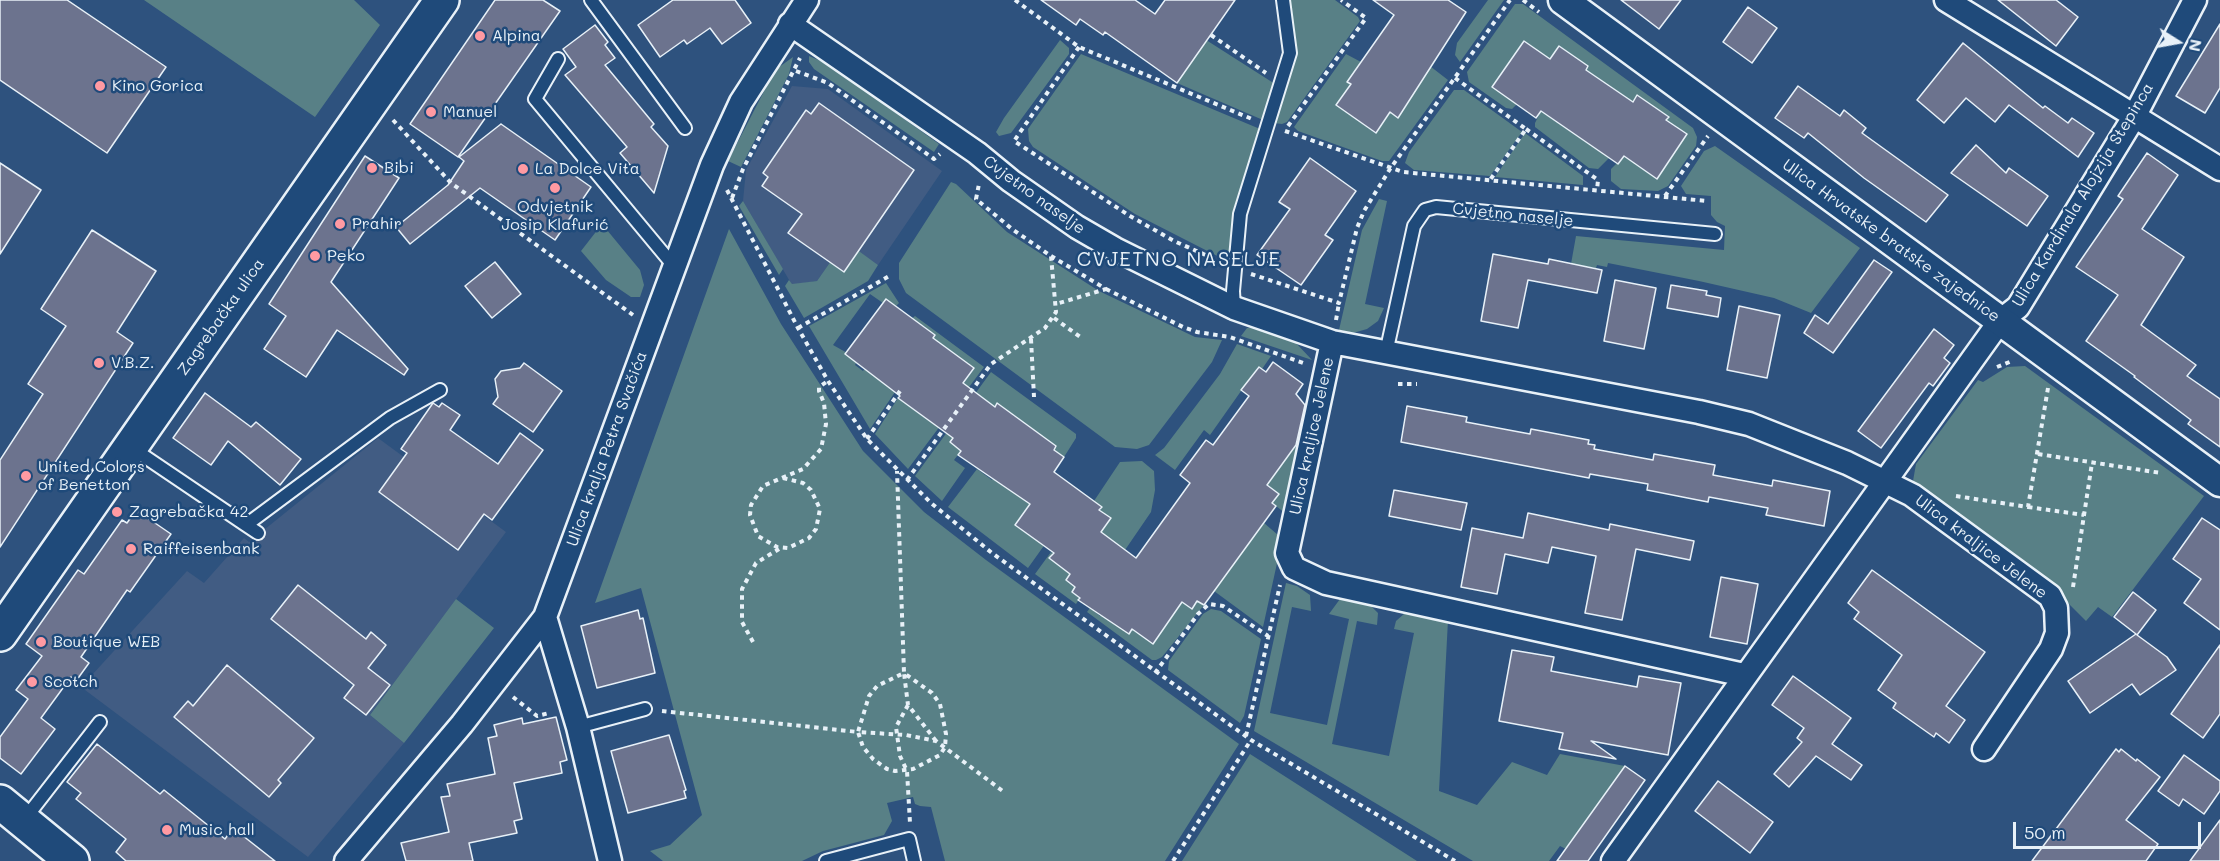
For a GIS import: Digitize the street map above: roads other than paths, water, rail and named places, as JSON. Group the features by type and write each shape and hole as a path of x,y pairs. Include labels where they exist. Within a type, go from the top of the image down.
{"main road":[{"name":"Zagrebačka ulica","path":"0,634 442,0"},
{"path":"12,812 72,861"}],"street":[{"name":"Ulica kralja Petra Svačića","path":"346,861 410,787 545,617 673,265 712,165 741,102 807,0"},
{"name":"Ulica Hrvatske bratske zajednice","path":"1563,0 1994,329 2220,482"},
{"path":"1946,0 2220,169"},
{"name":"Ulica Kardinala Alojzija Stepinca","path":"1994,329 2018,307 2134,117 2195,0"},
{"name":"Cvjetno naselje","path":"790,24 977,153 989,165 1077,227 1115,249 1234,308 1332,342"},
{"path":"1613,861 1744,675 1886,483 1994,329"},
{"name":"Ulica kraljice Jelene","path":"1744,675 1326,583 1294,568 1287,553 1332,342 1700,412 1749,424 1792,439 1911,495 2050,596 2058,620 2051,649 1984,749"},
{"path":"545,617 578,727 610,861"}],"lane":[{"path":"591,0 685,128"},
{"path":"1234,308 1234,268 1240,214 1291,48 1283,0"},
{"path":"558,59 535,99 673,265"},
{"name":"Cvjetno naselje","path":"1386,353 1414,226 1425,210 1436,207 1714,234"},
{"path":"246,525 390,418 440,390"},
{"path":"131,447 258,533"},
{"path":"578,727 645,709"},
{"path":"12,812 100,722"},
{"path":"826,861 909,839 914,861"}],"place":[{"name":"Alpina","path":"480,36"},
{"name":"Kino Gorica","path":"100,86"},
{"name":"Manuel","path":"431,112"},
{"name":"Bibi","path":"372,168"},
{"name":"La Dolce Vita","path":"523,169"},
{"name":"Odvjetnik Josip Klafurić","path":"555,188"},
{"name":"Prahir","path":"340,224"},
{"name":"Peko","path":"315,256"},
{"name":"V.B.Z.","path":"99,363"},
{"name":"United Colors of Benetton","path":"26,476"},
{"name":"Zagrebačka 42","path":"117,512"},
{"name":"Raiffeisenbank","path":"131,549"},
{"name":"Boutique WEB","path":"41,642"},
{"name":"Scotch","path":"32,682"},
{"name":"Music hall","path":"167,830"}],"district":[{"name":"CVJETNO NASELJE","path":"1179,260"}]}
